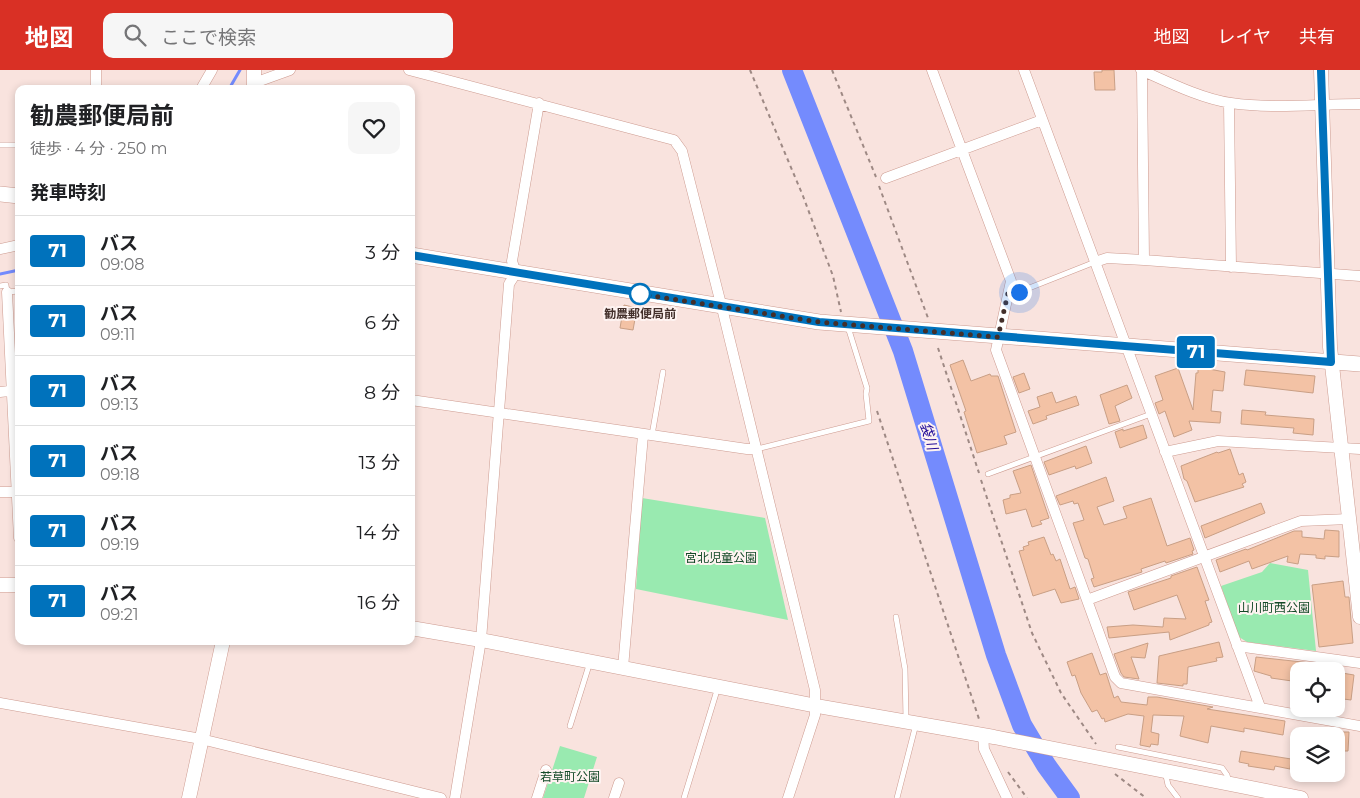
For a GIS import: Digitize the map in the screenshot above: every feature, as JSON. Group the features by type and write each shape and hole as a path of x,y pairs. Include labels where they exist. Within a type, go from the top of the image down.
{"main road":[{"path":"0,194 15,196"},
{"path":"415,256 722,308 846,324 927,325 998,337 1360,364"}],"street":[{"path":"96,70 96,85"},
{"path":"203,85 212,70"},
{"path":"254,81 290,70"},
{"path":"409,70 674,140 682,151 815,690 817,706 788,798"},
{"path":"932,70 1011,281 996,350 1115,677 1121,683 1360,726"},
{"path":"1024,70 1260,707"},
{"path":"1144,260 1141,70 1168,82 1229,103 1271,107 1360,104"},
{"path":"1321,70 1331,362 1360,617"},
{"path":"455,798 481,640 508,284 516,273 512,261 539,103"},
{"path":"1229,103 1231,267"},
{"path":"886,178 1042,120"},
{"path":"0,249 15,247"},
{"path":"1095,262 1107,258 1360,276"},
{"path":"0,392 15,391 4,289"},
{"path":"415,401 648,436 747,449 756,448"},
{"path":"623,668 648,436"},
{"path":"1165,452 1218,440 1360,450"},
{"path":"0,492 15,492"},
{"path":"1087,600 1301,521 1349,518"},
{"path":"0,585 15,585"},
{"path":"415,629 817,706 911,723 987,733 1100,754 1165,771 1301,798"},
{"path":"188,798 222,645"},
{"path":"1237,646 1360,663"},
{"path":"0,703 202,739 441,798"},
{"path":"987,733 984,749 1003,796"},
{"path":"537,798 546,770"},
{"path":"614,798 619,783"}],"lane":[{"path":"0,146 15,145"},
{"path":"1008,293 1019,292 1095,262"},
{"path":"756,448 869,421 866,394 868,388 846,324"},
{"path":"648,436 663,372"},
{"path":"988,474 1152,414"},
{"path":"896,617 905,669 911,723 898,798"},
{"path":"570,726 590,661"},
{"path":"684,798 718,686"},
{"path":"1118,747 1222,768 1229,783"},
{"path":"1165,771 1168,785 1178,798"}],"path":[{"path":"750,70 803,196 833,276 846,324"},
{"path":"832,70 877,181 927,325"},
{"path":"938,348 1032,633 1061,693 1100,754"},
{"path":"868,388 955,643 972,702 987,733"},
{"path":"1004,767 1027,798"},
{"path":"1111,769 1122,781 1146,798"}],"green space":[{"name":"宮北児童公園","path":"642,498 765,518 788,620 636,589"},
{"name":"山川町西公園","path":"1270,563 1308,570 1316,651 1247,642 1239,637 1221,586 1262,572"},
{"name":"若草町公園","path":"560,746 597,757 584,798 543,798"}],"building":[{"path":"1102,70 1114,70 1115,90 1095,90 1094,72 1102,72"},
{"path":"624,305 637,308 633,330 620,328"},
{"path":"963,360 971,381 990,374 991,376 998,376 1016,432 1004,436 1007,444 977,453 964,412 966,411 950,365"},
{"path":"1198,367 1225,372 1223,391 1213,390 1211,411 1221,412 1220,423 1189,421 1192,430 1174,437 1165,411 1159,414 1155,403 1163,400 1155,376 1178,368 1193,410"},
{"path":"1246,370 1315,376 1313,393 1244,385"},
{"path":"1024,373 1030,389 1019,393 1013,377"},
{"path":"1127,385 1132,398 1115,406 1120,421 1109,424 1100,395"},
{"path":"1052,392 1056,403 1076,396 1079,405 1046,416 1047,419 1033,424 1028,411 1040,407 1037,397"},
{"path":"1242,410 1266,412 1265,415 1314,419 1313,435 1293,433 1294,428 1241,424"},
{"path":"1143,425 1147,438 1120,448 1115,432"},
{"path":"1086,446 1092,463 1076,469 1075,466 1049,475 1044,462"},
{"path":"1230,449 1239,475 1243,473 1246,482 1242,484 1244,487 1195,502 1187,481 1184,479 1181,466"},
{"path":"1031,465 1049,518 1040,521 1042,524 1032,527 1026,509 1006,514 1003,500 1010,498 1010,495 1021,493 1013,471"},
{"path":"1106,477 1114,501 1097,507 1104,525 1127,518 1123,507 1151,498 1167,546 1190,538 1194,550 1192,551 1193,554 1141,569 1142,572 1094,587 1091,579 1094,578 1088,559 1085,558 1073,523 1084,520 1078,503 1074,504 1073,501 1060,505 1056,496"},
{"path":"1261,503 1265,513 1205,538 1201,526"},
{"path":"1325,530 1339,531 1339,557 1325,556 1325,559 1316,558 1316,555 1300,554 1298,564 1287,562 1288,556 1252,569 1249,561 1220,572 1216,560 1294,531 1302,531 1302,537 1324,539"},
{"path":"1044,537 1051,555 1053,554 1056,561 1060,559 1070,589 1075,587 1079,599 1061,603 1055,589 1033,596 1019,551 1024,550 1023,547 1029,545 1028,542"},
{"path":"1197,567 1209,600 1205,601 1212,622 1209,625 1170,640 1169,632 1109,638 1107,627 1133,625 1163,627 1164,618 1186,619 1177,595 1134,610 1128,592"},
{"path":"1343,581 1345,597 1349,597 1353,643 1319,647 1312,585"},
{"path":"1219,642 1223,657 1216,658 1217,661 1188,667 1187,684 1183,684 1183,686 1157,683 1159,656"},
{"path":"1148,643 1145,658 1131,657 1139,679 1124,677 1114,654"},
{"path":"1092,653 1100,675 1106,673 1114,698 1118,696 1121,702 1147,705 1148,697 1157,697 1213,707 1207,709 1285,721 1283,735 1244,728 1244,732 1211,726 1208,743 1180,736 1184,716 1153,715 1151,732 1159,734 1158,745 1151,744 1150,747 1140,745 1144,716 1128,714 1105,722 1097,710 1092,712 1081,693 1075,675 1072,676 1067,662"},
{"path":"1256,657 1302,662 1290,662 1290,681 1271,678 1271,676 1254,671"},
{"path":"1345,674 1354,675 1351,700 1345,699"},
{"path":"1345,732 1349,732 1348,751 1345,751"},
{"path":"1241,751 1290,759 1290,769 1275,766 1274,770 1248,766 1249,764 1239,762"}],"waterway":[{"name":"袋川","path":"231,85 240,70"},
{"name":"袋川","path":"792,70 903,351 996,655 1022,725 1046,765 1070,798"},
{"name":"袋川","path":"0,274 15,271"}],"bus line":[{"name":"71","path":"415,256 722,308 819,322 1331,362 1321,70"}],"place":[{"name":"勧農郵便局前","path":"640,294"}],"route":[{"path":"640,294 819,322 998,337 1008,293 1019,292"}]}
